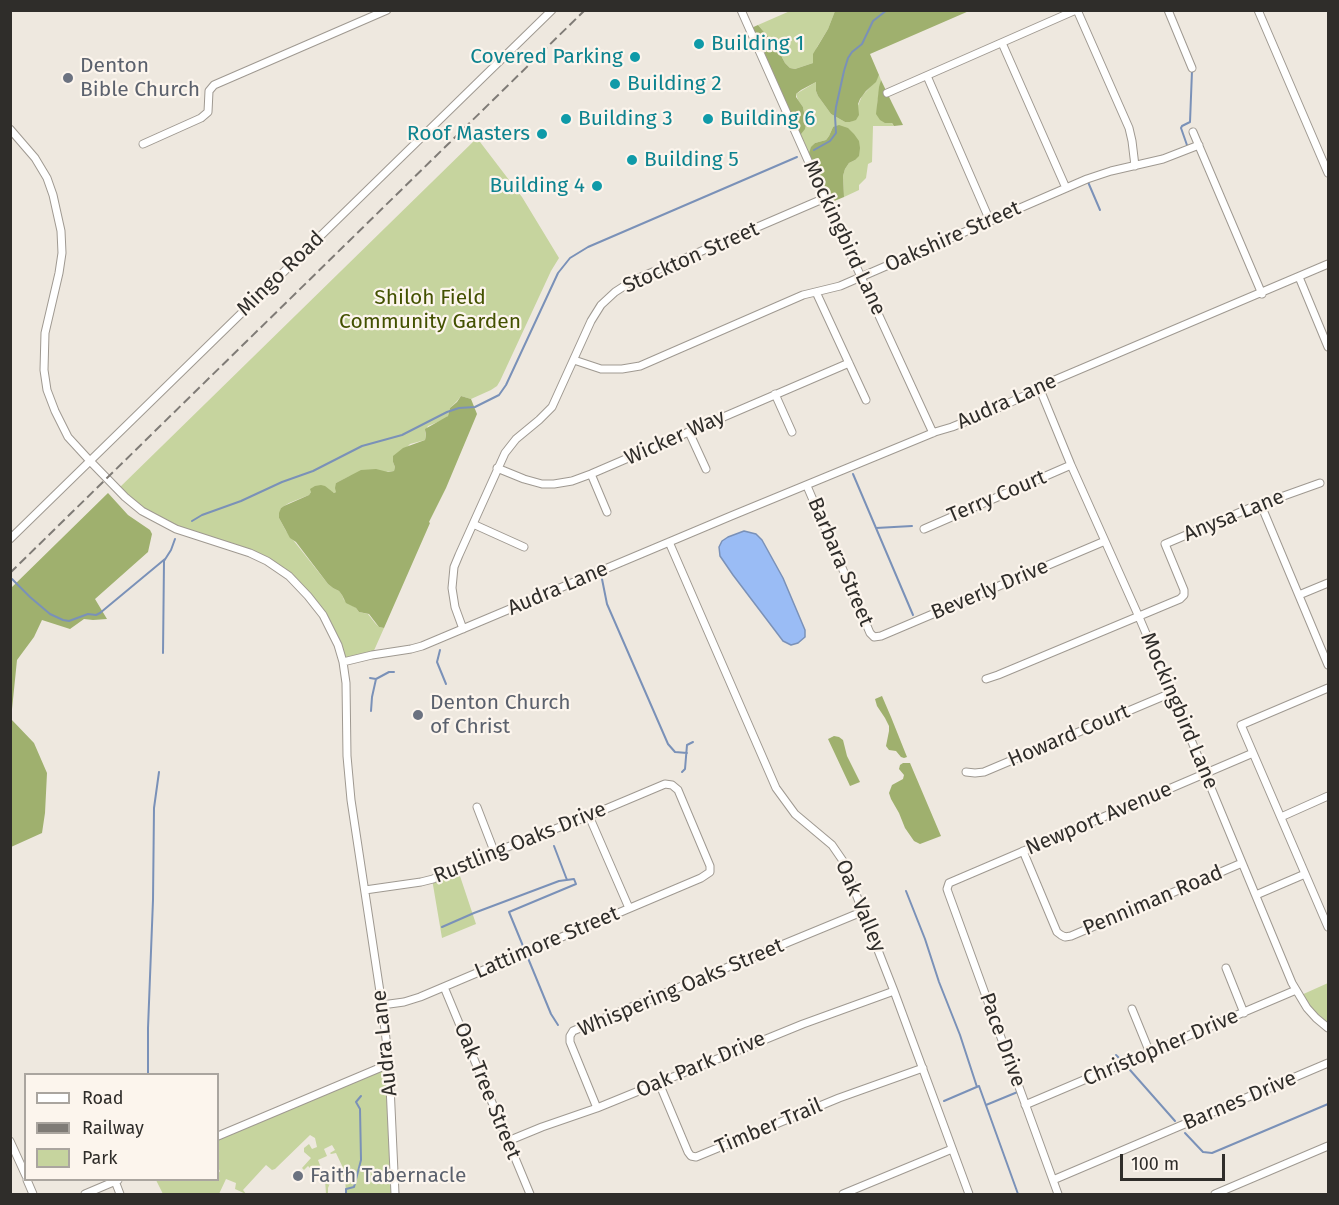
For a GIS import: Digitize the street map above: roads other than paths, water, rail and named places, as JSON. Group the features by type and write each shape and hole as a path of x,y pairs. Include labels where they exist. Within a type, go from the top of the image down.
{"street":[{"path":"143,144 201,118 208,112 209,91 214,85 387,10"},
{"name":"Mingo Road","path":"10,539 552,10"},
{"name":"Mockingbird Lane","path":"741,10 933,433"},
{"path":"887,93 1076,10 1129,128 1135,166"},
{"path":"1168,10 1192,68"},
{"path":"1258,10 1329,173"},
{"path":"1002,43 1066,188"},
{"path":"927,76 990,221"},
{"path":"10,129 35,158 47,178 62,231 59,273 45,333 44,370 55,411 68,437 130,502 163,523 250,553 289,576 323,615 338,645 343,662"},
{"path":"1193,132 1262,294"},
{"name":"Oakshire Street","path":"574,360 601,369 637,367 797,297 837,288 1066,188 1102,174 1163,159 1199,145"},
{"name":"Stockton Street","path":"463,629 455,607 452,581 456,561 497,468 512,443 552,407 594,316 606,300 632,281 825,198"},
{"name":"Audra Lane","path":"395,1194 389,1064 353,816 348,768 347,695 343,662 416,648 933,433 994,410 1039,387 1329,264"},
{"path":"1299,278 1329,347"},
{"path":"816,292 866,400"},
{"name":"Wicker Way","path":"497,468 524,479 549,484 572,482 849,363"},
{"name":"Mockingbird Lane","path":"1039,387 1139,617 1296,990 1312,1014 1329,1028"},
{"path":"775,394 792,432"},
{"path":"689,432 706,469"},
{"name":"Terry Court","path":"924,528 1071,465"},
{"path":"591,474 607,512"},
{"name":"Anysa Lane","path":"986,679 1178,600 1184,595 1184,588 1165,544 1320,483"},
{"name":"Barbara Street","path":"807,486 874,638"},
{"path":"1261,505 1329,665"},
{"path":"473,524 524,547"},
{"name":"Beverly Drive","path":"874,638 1105,541"},
{"name":"Oak Valley","path":"669,542 776,788 800,819 828,841 843,861 864,911 969,1194"},
{"path":"1299,595 1329,583"},
{"path":"1329,688 1241,725 1329,927"},
{"name":"Howard Court","path":"966,772 984,772 1171,693"},
{"name":"Newport Avenue","path":"947,886 951,881 1253,753"},
{"name":"Rustling Oaks Drive","path":"365,890 432,879 494,851 589,816 662,784 672,784 678,790 709,863 710,872"},
{"path":"1281,817 1329,796"},
{"path":"477,807 494,851"},
{"path":"589,816 629,908"},
{"name":"Penniman Road","path":"1023,851 1057,932 1063,937 1071,936 1242,863"},
{"name":"Lattimore Street","path":"382,1005 409,1001 444,987 701,878 710,872"},
{"path":"1256,895 1305,874"},
{"name":"Pace Drive","path":"947,886 1058,1194"},
{"name":"Whispering Oaks Street","path":"597,1108 570,1042 573,1031 864,911"},
{"path":"1226,968 1244,1013"},
{"name":"Oak Tree Street","path":"444,987 530,1194"},
{"name":"Christopher Drive","path":"1025,1105 1296,990"},
{"name":"Oak Park Drive","path":"508,1141 597,1108 788,1029 894,991"},
{"path":"1132,1009 1150,1053"},
{"name":"Barnes Drive","path":"1053,1180 1329,1063"},
{"path":"219,1136 389,1064"},
{"name":"Timber Trail","path":"659,1083 688,1152 691,1156 696,1157 922,1068"},
{"path":"10,1141 24,1173"},
{"path":"1215,1194 1329,1146"},
{"path":"843,1194 952,1149"},
{"path":"85,1194 115,1181"}],"water":[{"path":"744,531 756,534 762,540 783,578 805,630 805,637 798,643 791,645 783,641 720,556 719,547 722,541"}],"waterway":[{"path":"814,150 830,141 836,133 836,107 848,58 862,44 873,21 887,10"},
{"path":"1188,148 1181,128 1190,122 1192,71"},
{"path":"192,521 313,471 362,446 402,435 447,412 459,408 475,407 499,395 506,385 558,273 570,258 588,247 797,157"},
{"path":"1088,182 1100,210"},
{"path":"853,474 913,615"},
{"path":"876,528 912,526"},
{"path":"163,653 164,561 175,539"},
{"path":"12,579 50,614 69,621 88,614 100,613 165,559"},
{"path":"602,579 607,604 668,744 675,752 687,753"},
{"path":"440,650 437,662 446,684"},
{"path":"370,678 376,679 389,672 394,672"},
{"path":"371,711 376,679"},
{"path":"682,772 685,769 687,745 693,742"},
{"path":"148,1073 154,808 159,772"},
{"path":"554,846 567,880"},
{"path":"442,927 559,881 574,879 576,884 509,912 551,1014 558,1025"},
{"path":"906,891 977,1087"},
{"path":"1116,1055 1119,1058"},
{"path":"1130,1070 1175,1121"},
{"path":"944,1101 979,1086 1018,1194"},
{"path":"986,1105 1020,1091"},
{"path":"346,1194 346,1189 354,1187 361,1160 360,1109 356,1102 361,1096"},
{"path":"1185,1133 1203,1152 1212,1153 1328,1104"}],"railway":[{"path":"10,573 585,10"}],"place":[{"name":"Building 1","path":"699,44"},
{"name":"Covered Parking","path":"635,57"},
{"name":"Denton Bible Church","path":"68,78"},
{"name":"Building 2","path":"615,84"},
{"name":"Building 3","path":"566,119"},
{"name":"Building 6","path":"708,119"},
{"name":"Roof Masters","path":"542,134"},
{"name":"Building 5","path":"632,160"},
{"name":"Building 4","path":"597,186"},
{"name":"Denton Church of Christ","path":"418,715"},
{"name":"Faith Tabernacle","path":"298,1176"}],"park label":[{"name":"Shiloh Field Community Garden","path":"430,310"}]}
